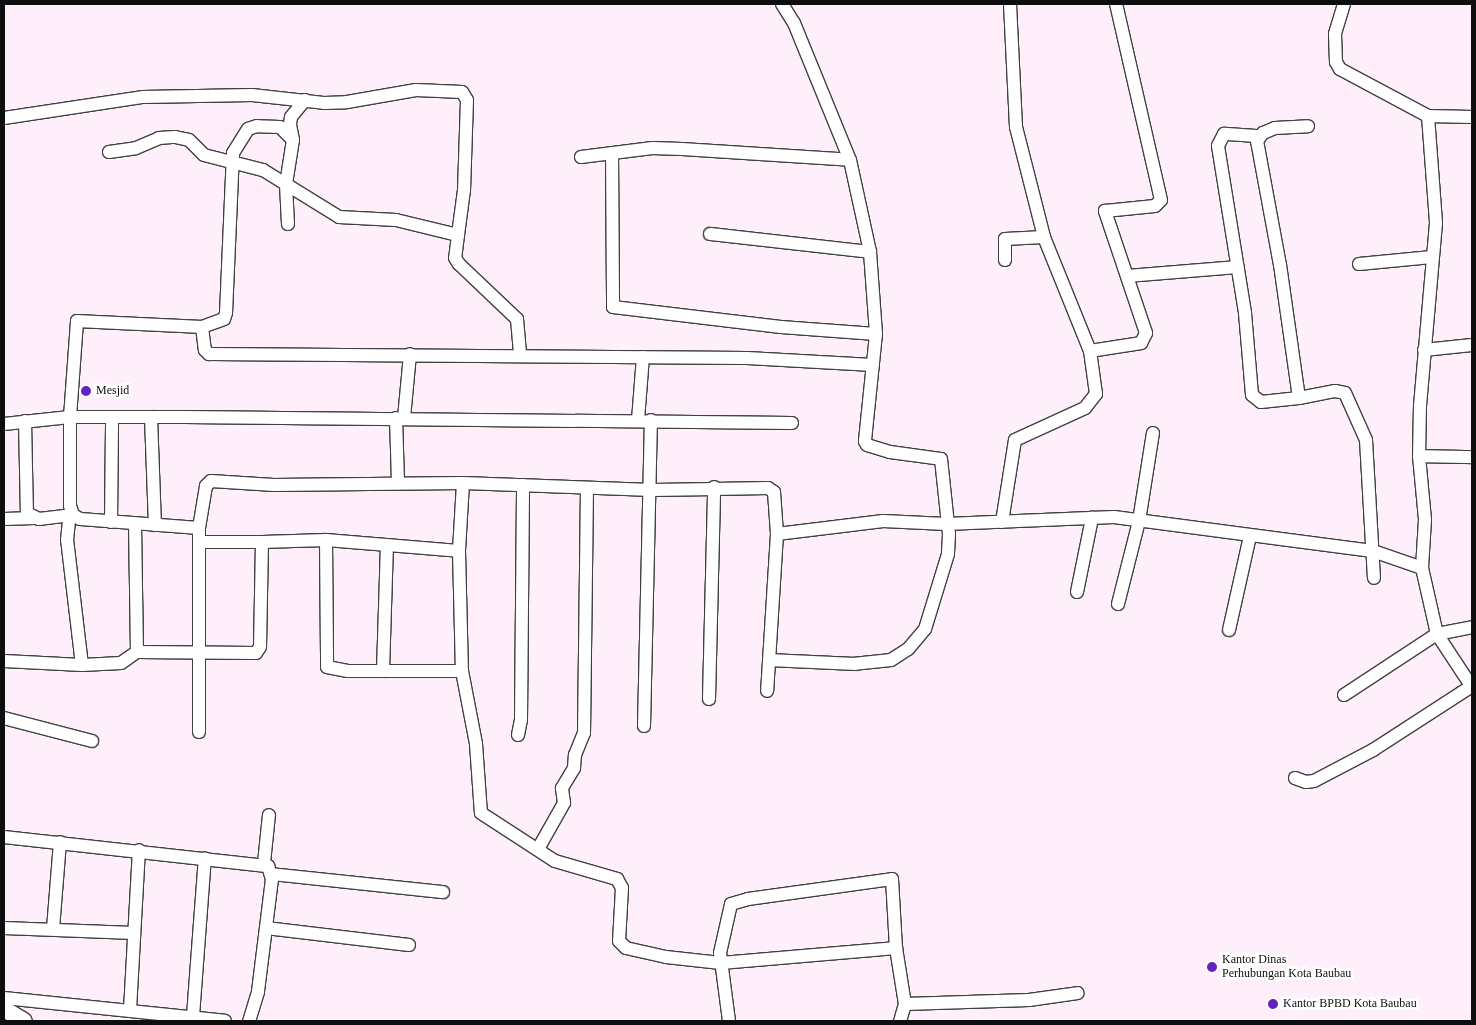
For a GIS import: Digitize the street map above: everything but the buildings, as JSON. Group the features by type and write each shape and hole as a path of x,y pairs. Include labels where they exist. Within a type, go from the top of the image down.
{"street":[{"path":"769,660 873,664 891,660 908,649 925,629 932,614 948,554 949,534 946,524 941,460 890,452 867,445 865,441 876,334 870,252 850,160 794,23 782,4"},
{"path":"1002,522 1015,440 1056,424 1093,402 1096,394 1090,351 1044,237 1016,127 1010,4"},
{"path":"1090,351 1141,343 1146,339 1141,310 1127,276 1105,211 1155,206 1161,200 1116,4"},
{"path":"1344,4 1335,34 1336,62 1340,69 1428,116 1472,117"},
{"path":"4,118 143,97 252,95 347,102 416,90 462,92 466,100 464,190 455,258 517,319 520,354"},
{"path":"288,224 286,184 294,140 291,117 305,100"},
{"path":"1295,778 1306,782 1373,750 1472,686 1437,634 1422,568 1425,520 1419,456 1435,194 1428,116"},
{"path":"1257,141 1263,133 1275,128 1308,126"},
{"path":"73,515 70,506 70,417 77,321 202,327 225,316 233,153 248,129 280,127 294,140"},
{"path":"1299,398 1280,265 1256,135 1240,132 1224,134 1218,143 1238,267 1252,395 1262,402 1299,398 1335,391 1345,392 1358,416 1366,440 1374,578"},
{"path":"109,152 136,148 159,138 175,137 189,140 204,155 263,170 339,218 396,220 458,236"},
{"path":"581,157 612,153 682,149 850,160"},
{"path":"612,153 613,307 781,327 876,334"},
{"path":"710,234 870,252"},
{"path":"1005,260 1005,238 1044,237"},
{"path":"1358,264 1432,257"},
{"path":"1127,276 1238,267"},
{"path":"202,327 205,350 209,354 520,354 747,358 873,365"},
{"path":"1424,350 1472,345"},
{"path":"398,483 400,418 410,354"},
{"path":"638,420 643,357"},
{"path":"4,424 70,417 652,420 792,423"},
{"path":"151,417 155,525"},
{"path":"111,522 112,418"},
{"path":"644,726 652,490 652,420"},
{"path":"25,421 25,508 34,518"},
{"path":"1118,604 1139,521 1153,433"},
{"path":"1419,456 1472,457"},
{"path":"199,732 199,528 206,486 211,481 274,485 463,483 652,490 714,486 761,488 774,492 777,534 767,691"},
{"path":"463,483 460,551 462,671 476,744 478,810 561,864 620,882 619,941 623,946 666,957 721,962 896,948"},
{"path":"518,735 521,714 523,485"},
{"path":"709,699 714,486"},
{"path":"538,849 564,803 562,788 574,768 575,755 584,733 587,488"},
{"path":"73,515 69,520 67,540 82,665"},
{"path":"4,519 73,515 80,519 199,528"},
{"path":"777,534 883,521 946,524 1092,518 1139,521 1373,551 1422,568"},
{"path":"1077,592 1092,518"},
{"path":"135,524 138,652"},
{"path":"1229,630 1250,536"},
{"path":"199,542 326,540 460,551"},
{"path":"326,540 327,667 348,671 462,671"},
{"path":"4,661 82,665 121,663 138,652 259,650 262,542"},
{"path":"383,671 387,545"},
{"path":"1344,695 1437,634 1472,627"},
{"path":"4,718 92,741"},
{"path":"250,1021 258,992 266,928 269,815"},
{"path":"4,837 204,858 267,869 443,892"},
{"path":"53,929 60,842"},
{"path":"130,1010 139,850"},
{"path":"192,1016 204,858"},
{"path":"729,1021 720,947 734,903 892,879 896,948 906,1004 900,1021"},
{"path":"4,928 134,934"},
{"path":"266,928 409,944"},
{"path":"906,1004 1029,1000 1078,993"},
{"path":"4,998 192,1016 225,1021"},
{"path":"4,1009 24,1021"}],"place":[{"name":"Mesjid","path":"86,391"},
{"name":"Kantor Dinas Perhubungan Kota Baubau","path":"1212,967"},
{"name":"Kantor BPBD Kota Baubau","path":"1273,1004"}]}
